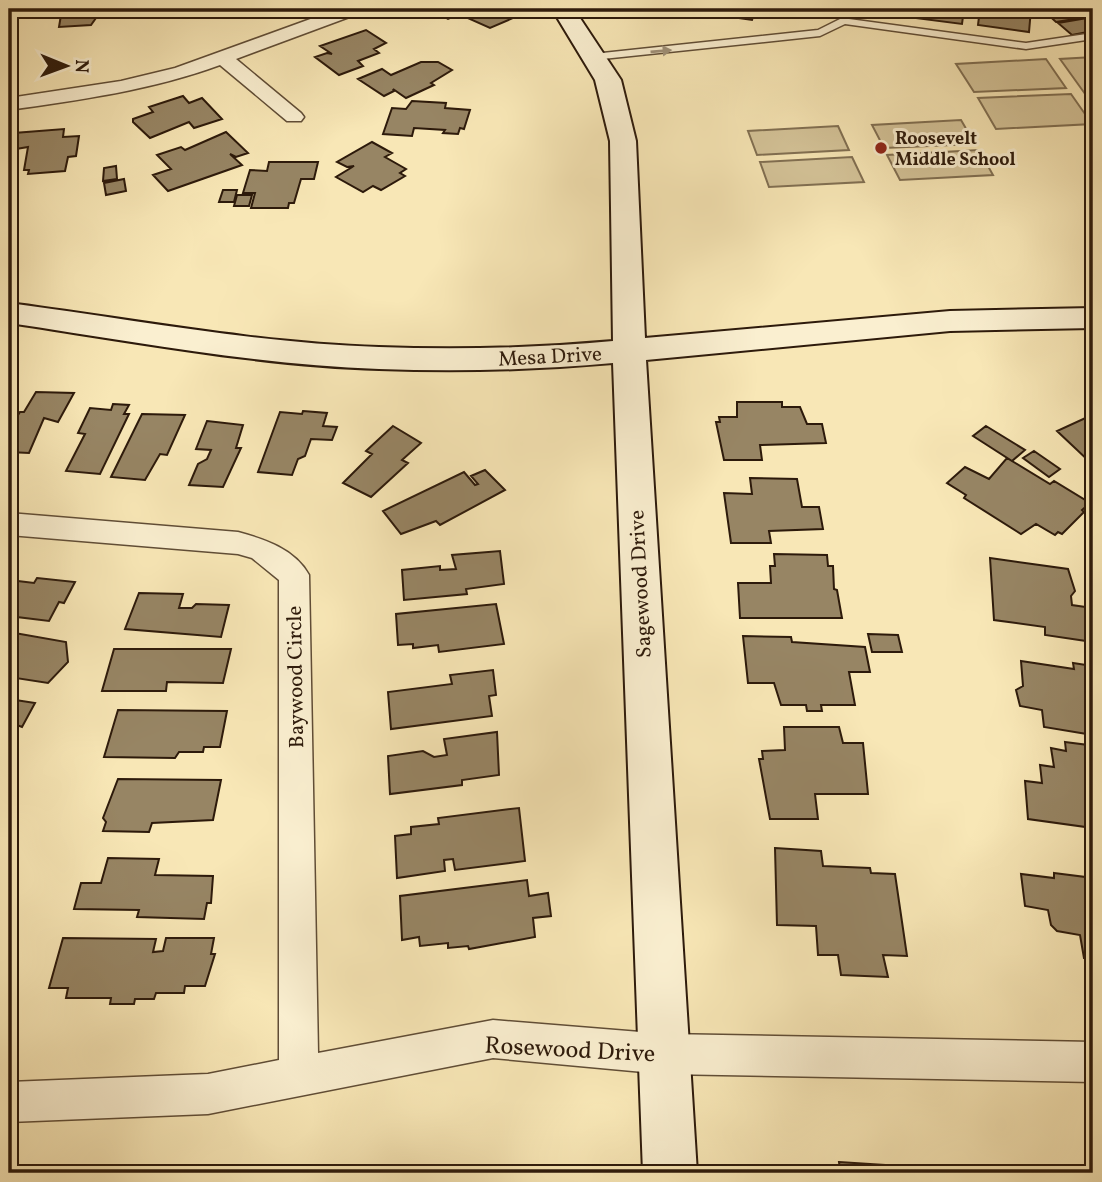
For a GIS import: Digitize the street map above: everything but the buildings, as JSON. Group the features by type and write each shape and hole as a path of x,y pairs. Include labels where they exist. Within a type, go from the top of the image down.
{"street":[{"path":"9,104 121,87 182,72 354,9"},
{"name":"Sagewood Drive","path":"563,9 608,80 623,141 629,352 670,1173"},
{"path":"223,58 294,117"},
{"name":"Mesa Drive","path":"9,313 258,347 377,358 537,359 950,321 1093,318"},
{"name":"Baywood Circle","path":"9,524 238,543 262,550 294,575 299,1075"},
{"name":"Rosewood Drive","path":"9,1102 208,1094 493,1039 665,1054 1093,1062"}],"lane":[{"path":"844,21 847,9"},
{"path":"593,57 820,33 844,21 1026,46 1093,36"}],"shaded area":[{"path":"1093,57 1093,105 1060,59"},
{"path":"1046,59 1066,88 974,92 956,64"},
{"path":"1071,94 1092,124 996,129 978,98"},
{"path":"961,120 975,144 884,148 872,125"},
{"path":"838,126 849,150 757,155 748,131"},
{"path":"979,150 993,175 900,180 887,155"},
{"path":"852,157 864,182 769,187 760,162"}],"place":[{"name":"Roosevelt Middle School","path":"881,148"}]}
